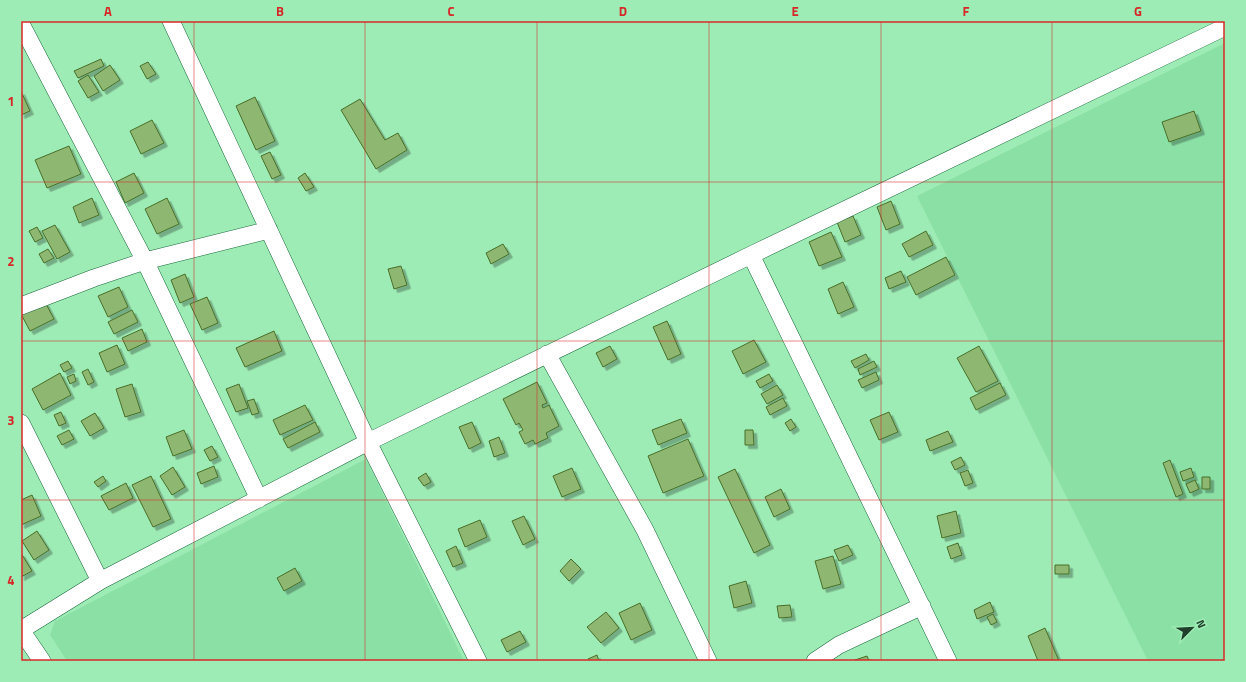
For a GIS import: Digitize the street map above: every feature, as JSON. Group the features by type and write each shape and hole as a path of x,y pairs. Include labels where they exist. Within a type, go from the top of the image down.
{"street":[{"path":"171,21 368,442 478,661"},
{"path":"21,24 145,261 259,499"},
{"path":"42,661 21,630 100,581 368,442 751,255 1225,27"},
{"path":"21,306 62,289 145,261 268,230"},
{"path":"751,255 948,661"},
{"path":"547,354 645,530 708,661"},
{"path":"21,423 100,581"},
{"path":"815,661 839,646 922,606"}],"shaded area":[{"path":"1225,43 1225,661 1148,661 917,196"},
{"path":"366,459 464,661 67,661 50,635 55,621"}],"building":[{"path":"101,59 104,66 78,78 74,71"},
{"path":"148,62 156,74 147,79 140,66"},
{"path":"110,65 120,80 103,91 94,76"},
{"path":"88,75 99,92 88,98 78,81"},
{"path":"21,91 30,111 21,115"},
{"path":"255,97 275,141 256,150 236,106"},
{"path":"360,99 385,140 398,133 407,150 376,169 341,110"},
{"path":"1194,111 1201,131 1169,142 1162,122"},
{"path":"152,120 164,143 141,154 130,131"},
{"path":"69,146 81,174 47,188 35,160"},
{"path":"270,152 281,175 272,179 261,156"},
{"path":"134,173 144,193 125,203 116,182"},
{"path":"305,173 314,187 306,191 298,178"},
{"path":"92,198 99,215 79,223 73,207"},
{"path":"167,198 179,224 157,234 145,209"},
{"path":"891,201 900,224 886,230 877,207"},
{"path":"853,216 861,235 845,242 837,222"},
{"path":"55,225 70,252 57,259 42,231"},
{"path":"37,227 43,238 35,242 29,231"},
{"path":"926,231 933,245 909,257 902,244"},
{"path":"831,232 842,257 819,266 809,242"},
{"path":"503,244 509,254 491,264 486,253"},
{"path":"48,249 54,258 44,263 39,254"},
{"path":"946,257 955,275 916,295 907,277"},
{"path":"401,266 407,285 394,289 388,269"},
{"path":"901,271 906,282 889,289 885,278"},
{"path":"185,274 194,297 180,303 171,280"},
{"path":"843,282 854,307 838,314 828,289"},
{"path":"119,287 128,307 108,317 98,296"},
{"path":"207,297 218,323 202,330 190,304"},
{"path":"45,302 54,319 30,331 21,314"},
{"path":"132,310 138,322 114,334 108,322"},
{"path":"667,321 681,354 668,360 653,327"},
{"path":"142,329 147,342 128,351 122,338"},
{"path":"274,331 282,351 245,367 236,348"},
{"path":"754,340 766,362 743,374 732,351"},
{"path":"117,345 125,364 107,372 99,353"},
{"path":"610,346 617,359 603,367 596,353"},
{"path":"979,346 998,381 976,392 957,358"},
{"path":"866,354 869,360 855,368 851,361"},
{"path":"68,361 72,368 64,372 60,365"},
{"path":"874,361 877,367 860,375 858,369"},
{"path":"88,369 94,382 88,385 82,372"},
{"path":"876,372 879,380 862,388 858,380"},
{"path":"60,373 71,395 43,410 32,389"},
{"path":"74,374 76,381 70,384 67,377"},
{"path":"769,374 773,381 760,388 756,381"},
{"path":"537,382 547,403 542,405 543,408 549,405 559,426 546,433 548,438 535,444 533,440 525,444 519,432 523,430 519,423 516,425 503,399"},
{"path":"1000,383 1006,395 976,410 970,398"},
{"path":"132,384 141,412 125,417 116,389"},
{"path":"239,384 248,408 236,412 226,389"},
{"path":"777,385 783,395 767,404 761,394"},
{"path":"783,398 787,406 770,415 766,407"},
{"path":"254,399 259,413 252,415 247,401"},
{"path":"305,405 313,420 280,435 273,420"},
{"path":"61,412 66,423 59,426 54,415"},
{"path":"889,412 898,432 879,440 870,420"},
{"path":"95,413 104,428 90,436 81,421"},
{"path":"681,419 687,433 658,445 652,430"},
{"path":"791,419 796,427 790,431 785,423"},
{"path":"315,422 320,432 288,448 283,439"},
{"path":"472,422 481,443 469,449 459,427"},
{"path":"69,430 74,439 62,445 57,436"},
{"path":"184,430 192,449 173,456 166,437"},
{"path":"745,430 753,430 754,445 745,445"},
{"path":"948,431 953,442 930,451 926,440"},
{"path":"499,437 505,453 494,457 489,441"},
{"path":"688,439 704,476 663,493 648,456"},
{"path":"212,446 218,457 210,461 204,450"},
{"path":"961,457 965,465 955,470 951,462"},
{"path":"1170,460 1183,494 1176,497 1163,463"},
{"path":"214,466 218,477 201,484 197,473"},
{"path":"173,467 185,487 172,495 160,476"},
{"path":"572,468 581,489 562,497 553,476"},
{"path":"1191,468 1194,477 1183,481 1180,472"},
{"path":"735,469 770,545 754,553 718,477"},
{"path":"968,470 973,483 965,486 960,473"},
{"path":"426,473 431,482 424,486 418,478"},
{"path":"103,476 106,481 98,487 94,482"},
{"path":"151,476 171,519 153,527 132,485"},
{"path":"1202,477 1210,477 1210,489 1202,489"},
{"path":"1195,480 1199,489 1190,493 1186,484"},
{"path":"126,483 133,498 109,510 101,496"},
{"path":"781,489 790,509 774,517 765,497"},
{"path":"32,495 41,516 21,525 21,500"},
{"path":"956,511 961,533 942,538 937,516"},
{"path":"524,516 535,539 523,545 512,521"},
{"path":"480,520 487,537 465,547 458,529"},
{"path":"37,531 49,550 34,560 22,541"},
{"path":"958,543 962,555 951,559 947,547"},
{"path":"848,545 853,555 839,561 834,550"},
{"path":"456,546 463,563 453,567 446,551"},
{"path":"21,553 32,571 21,577"},
{"path":"833,556 841,584 823,589 815,561"},
{"path":"571,559 581,569 569,581 560,571"},
{"path":"1055,565 1069,565 1069,574 1055,574"},
{"path":"295,568 302,581 284,591 277,578"},
{"path":"746,581 752,603 734,608 729,586"},
{"path":"990,602 994,612 977,619 974,610"},
{"path":"640,603 652,630 631,640 619,613"},
{"path":"790,605 792,617 779,618 777,606"},
{"path":"606,612 619,628 601,643 587,627"},
{"path":"993,614 997,622 991,625 987,617"},
{"path":"1045,628 1059,661 1038,661 1028,636"},
{"path":"520,631 526,642 507,652 501,640"},
{"path":"597,655 599,661 589,661 588,659"},
{"path":"867,656 869,661 852,661"}]}
